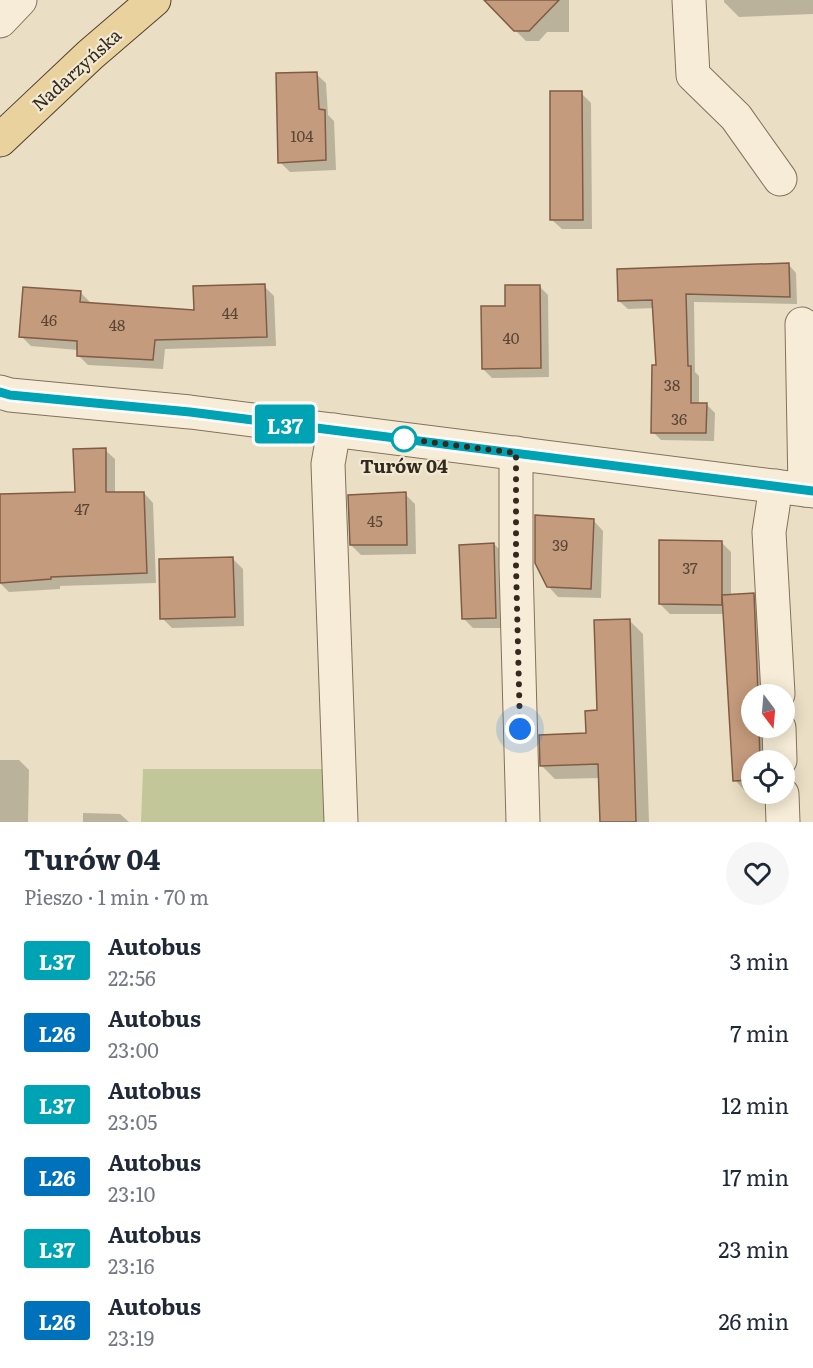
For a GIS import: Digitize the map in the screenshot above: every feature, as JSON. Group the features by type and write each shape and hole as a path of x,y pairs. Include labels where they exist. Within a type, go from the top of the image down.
{"main road":[{"name":"Nadarzyńska","path":"0,140 90,55 154,0"}],"street":[{"path":"0,21 20,0"},
{"path":"689,0 693,75 736,117 780,178"},
{"path":"777,684 769,532 798,489 802,324"},
{"path":"0,392 10,395 190,412 798,489"},
{"path":"334,430 328,464 341,822"},
{"path":"516,453 516,566 523,822"},
{"path":"782,804 783,822"}],"green space":[{"path":"143,769 335,769 336,822 141,822"}],"building":[{"path":"484,0 559,0 529,31 514,31"},
{"path":"317,72 319,109 325,110 326,160 278,163 276,73"},
{"path":"550,91 582,91 583,220 550,220"},
{"path":"789,263 790,297 686,294 691,403 707,403 706,433 651,433 652,365 656,365 652,300 618,301 617,269"},
{"path":"265,284 267,337 155,340 153,360 77,356 77,341 19,337 23,287 81,291 80,302 194,310 193,286"},
{"path":"505,285 540,285 541,368 482,369 481,306 505,306"},
{"path":"106,448 106,492 144,492 147,573 51,577 51,579 0,583 0,494 75,492 73,449"},
{"path":"406,492 407,545 350,545 348,495"},
{"path":"535,515 594,519 591,589 547,587 535,563"},
{"path":"659,540 722,541 722,605 659,604"},
{"path":"494,543 496,618 462,619 459,545"},
{"path":"233,557 235,617 160,619 159,559"},
{"path":"754,593 758,684 741,684 741,738 759,738 760,750 741,750 741,781 733,781 722,595"},
{"path":"630,619 636,822 600,822 598,764 540,766 539,735 586,733 585,711 597,710 594,620"}],"bus line":[{"name":"L37","path":"0,392 10,395 190,412 813,491"}],"place":[{"name":"Turów 04","path":"404,439"}],"route":[{"path":"404,439 398,438 516,453 520,729"}]}
